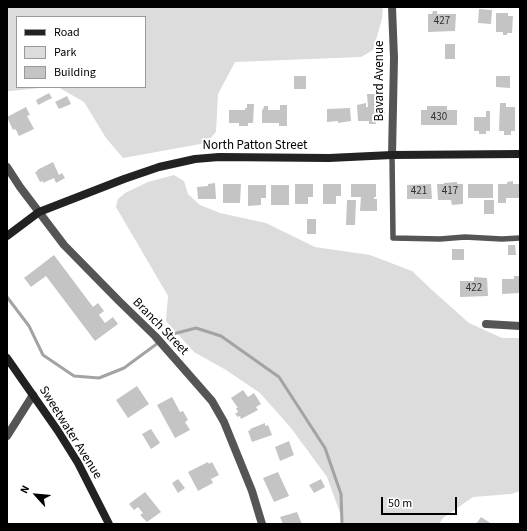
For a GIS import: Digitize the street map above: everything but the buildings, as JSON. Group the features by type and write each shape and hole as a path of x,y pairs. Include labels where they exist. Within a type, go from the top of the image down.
{"street":[{"name":"Bavard Avenue","path":"392,7 394,58 392,155"},
{"name":"North Patton Street","path":"7,236 39,212 89,191 159,167 194,159 520,154"},
{"name":"Branch Street","path":"7,167 64,245 155,336 212,401 224,422 252,491 262,524"},
{"path":"486,324 520,326"},
{"name":"Sweetwater Avenue","path":"7,358 58,431 78,463 109,524"},
{"path":"7,436 33,395"}],"lane":[{"path":"392,155 393,238 520,238"}],"green space":[{"path":"7,7 383,7 382,19 373,50 361,57 235,62 218,94 216,132 206,143 123,158 106,138 84,102 60,88 146,88 146,16 16,16 16,88 40,88 7,91"},
{"path":"174,175 184,181 188,194 200,205 220,213 266,223 315,247 370,255 412,271 469,323 502,338 520,338 520,491 511,494 473,497 443,518 439,524 344,524 327,477 291,428 260,393 226,370 194,352 166,321 168,296 116,207 118,199 125,193 148,182"}],"waterway":[{"path":"7,297 29,326 43,355 74,376 99,378 124,368 158,343"},
{"path":"173,334 196,328 221,336 279,377 325,448 341,494 342,524"}]}
